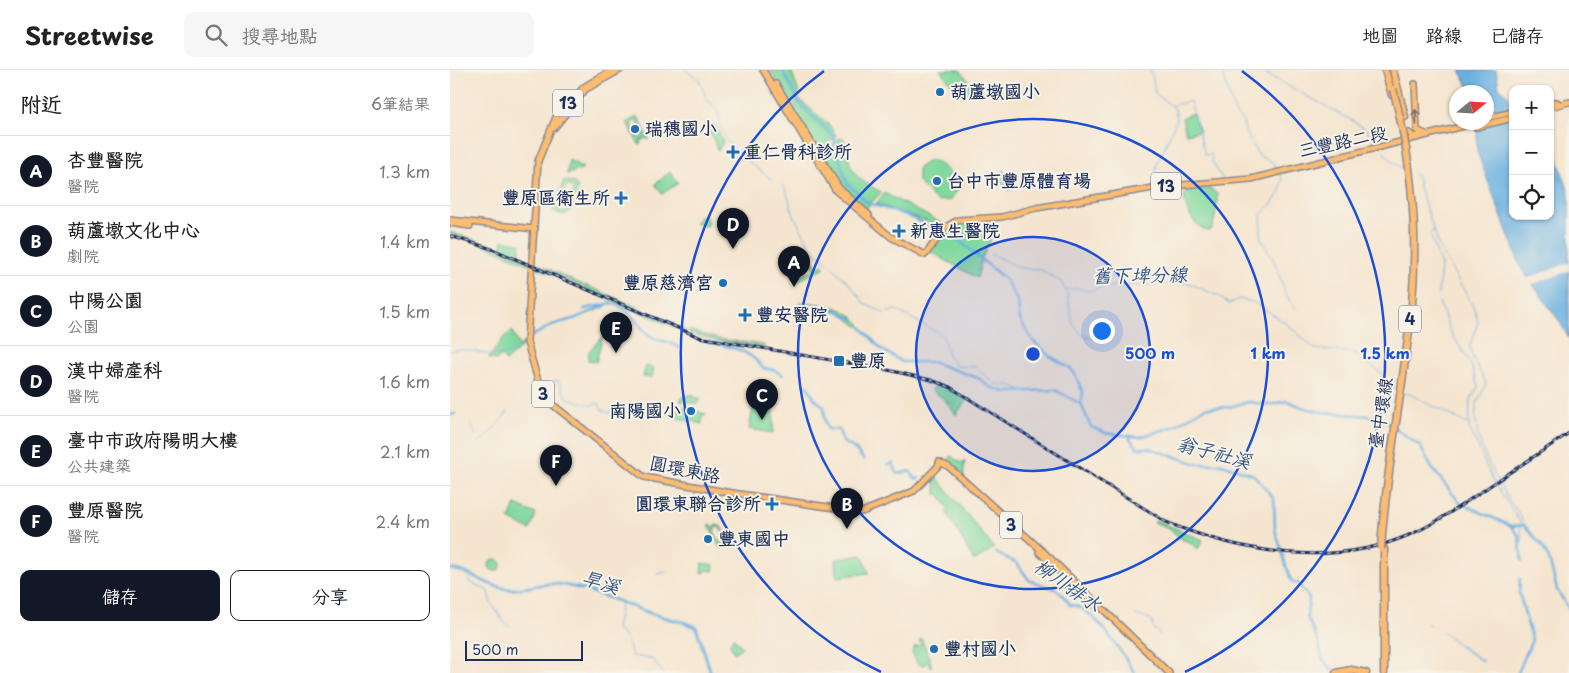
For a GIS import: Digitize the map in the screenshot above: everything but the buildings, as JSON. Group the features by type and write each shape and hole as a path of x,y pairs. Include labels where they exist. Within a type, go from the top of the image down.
{"highway":[{"path":"1389,70 1398,86 1405,117"},
{"path":"1389,70 1390,88 1399,122"},
{"name":"臺中環線","path":"1383,673 1380,578 1385,496 1409,328 1414,263 1414,221 1409,170 1401,120 1389,70"},
{"name":"臺中環線","path":"1383,673 1383,590 1386,513 1411,343 1417,264 1417,227 1413,169 1404,118 1389,70"},
{"path":"1397,114 1403,122 1409,142"},
{"path":"1336,673 1351,670 1366,673"}],"main road":[{"name":"13","path":"534,229 538,161 554,120 584,87 612,70"},
{"name":"13","path":"534,229 541,162 554,127 586,89 620,70"},
{"name":"13","path":"763,70 788,107"},
{"name":"13","path":"767,70 788,107"},
{"path":"1415,84 1417,128 1422,133"},
{"name":"三豐路二段","path":"788,107 839,188 886,230 926,254 946,227 958,220 1002,217 1160,186 1251,179 1409,142"},
{"name":"13","path":"1409,142 1509,115"},
{"name":"13","path":"1494,118 1509,115"},
{"path":"1409,133 1414,137 1422,133 1449,127"},
{"name":"13","path":"1409,142 1452,130"},
{"path":"450,221 534,229"},
{"name":"圓環東路","path":"534,229 528,341 542,389 554,404 641,473 652,478 680,483 857,510 872,508 911,490 939,463 949,467 1016,526 1082,591"},
{"name":"3","path":"1082,591 1164,673"},
{"name":"3","path":"1082,591 1169,673"}],"green space":[{"path":"770,70 791,70 800,96 790,104"},
{"path":"940,70 960,70 974,88 962,97"},
{"path":"799,99 829,125 836,135 819,153 792,106"},
{"path":"1192,113 1200,131 1186,134 1182,118"},
{"path":"638,116 649,140 646,138 640,141 641,144 639,145 627,122","holes":["636,120 644,134 641,138 638,137 631,124"]},
{"path":"713,124 716,126 723,142 718,151 708,127"},
{"path":"839,138 844,139 854,172 863,181 881,192 866,209 842,189 821,156"},
{"path":"569,160 582,167 582,169 567,174"},
{"name":"台中市豐原體育場","path":"930,160 944,167 957,184 958,189 951,200 937,201 918,182 918,168"},
{"path":"1004,170 1010,189 1009,191 996,177"},
{"path":"670,172 678,183 662,194 655,184"},
{"path":"564,180 574,183 578,188 570,212 563,215 553,211","holes":["569,185 574,189 568,210 562,213 558,206 565,187"]},
{"path":"1193,188 1211,189 1217,194 1217,207 1212,229 1208,231 1193,221 1187,209 1185,192 1191,192"},
{"path":"884,193 943,224 942,229 929,222 876,204"},
{"path":"704,215 708,220 708,225 695,223 700,216"},
{"path":"973,221 976,231 991,239 982,258 977,278 931,252 952,227"},
{"path":"450,232 501,248 529,261 528,264 479,243 450,234"},
{"path":"503,240 521,244 519,256 501,247"},
{"path":"811,260 817,268 823,265 824,268 796,282 798,278 794,275 795,268","holes":["810,263 814,266 813,270 800,276 796,274 797,269"]},
{"path":"536,263 583,285 581,287 536,267"},
{"path":"585,285 644,310 644,314 583,288"},
{"path":"799,302 841,309 855,318 861,325 857,326 840,312 800,305"},
{"path":"647,312 684,328 686,332 646,315"},
{"path":"689,330 718,339 764,345 765,348 717,341 689,333"},
{"path":"512,331 519,346 524,342 524,345 506,361 502,356 496,360 489,358 504,337"},
{"path":"603,336 596,362 588,360 589,351"},
{"path":"646,366 654,368 652,377 643,377"},
{"path":"936,383 967,399 956,415 945,400 932,390"},
{"path":"693,394 693,397 700,398 698,404 680,401 681,398"},
{"path":"678,406 706,414 706,416 702,415 702,424 677,418 674,415"},
{"path":"753,408 774,409 773,433 749,429"},
{"path":"951,456 961,463 965,461 963,478 948,462"},
{"path":"935,475 994,548 974,561 946,511 949,509 939,494 936,495 936,486 932,478"},
{"path":"515,505 536,514 530,530 509,519"},
{"path":"1156,520 1203,540 1198,549 1172,531 1154,522"},
{"path":"711,524 713,527 721,526 728,540 727,544 720,548 709,525","holes":["716,527 720,528 726,539 724,544 720,543 714,531"]},
{"path":"862,555 869,573 837,577 836,559"},
{"path":"497,559 500,560 500,570 493,571 490,570 489,563 490,560"},
{"path":"702,563 714,565 713,571 705,570 705,573 701,573"},
{"path":"733,637 742,647 734,653 730,644"},
{"path":"922,639 932,666 930,667 928,662 923,665 918,664 912,652 915,646 921,645 919,640"}],"water":[{"path":"1460,70 1496,70 1499,87 1509,97 1509,220 1554,220 1554,148 1569,193 1569,339 1560,322 1521,268 1477,152 1477,130 1494,130 1494,85 1468,85"}],"pier":[{"path":"1569,263 1569,271 1530,285 1526,279"}],"waterway":[{"path":"685,70 699,79 707,100 718,113 727,141 771,179"},
{"path":"782,70 801,105 833,136 847,183 868,203 906,215 956,238 1006,280 1018,303 1020,320 1033,341 1050,356 1070,368 1075,374 1083,393 1081,404"},
{"path":"1149,70 1152,74 1155,93 1175,109 1177,119 1157,164 1154,182"},
{"path":"1221,70 1235,113 1243,121 1245,131 1259,156 1271,161 1279,171"},
{"path":"1266,70 1268,75 1367,130 1378,145"},
{"path":"1173,105 1190,101 1205,155 1211,154 1212,161 1223,180"},
{"path":"1384,152 1393,162 1407,171"},
{"path":"1281,174 1280,191 1270,206 1261,214 1261,238 1275,263 1286,295 1296,309"},
{"path":"1413,174 1417,176 1440,249 1473,306 1478,322 1470,346 1472,356 1486,383 1476,408 1477,431 1489,464 1524,525"},
{"path":"782,185 786,190 794,216 811,247 848,282 865,304 884,313 896,310 942,335 949,357 956,366 976,367 995,384 1009,385 1025,391 1044,390"},
{"path":"1430,234 1434,229"},
{"path":"1431,237 1441,265 1438,295"},
{"path":"991,254 1020,268 1040,269 1061,282 1067,293 1073,324 1081,334 1090,338 1102,333"},
{"name":"舊下埤分線","path":"1066,290 1076,288 1088,291 1101,287 1189,283 1220,297 1229,304 1239,299 1254,302 1287,324 1315,349 1356,353 1382,374 1397,392"},
{"name":"柳川排水","path":"532,336 552,325 576,318 610,302"},
{"name":"舊下埤分線","path":"1439,302 1451,333 1471,364 1478,387 1470,401 1469,427 1493,480 1520,522 1522,543"},
{"name":"柳川排水","path":"610,303 625,309 643,330 653,338 679,348"},
{"name":"柳川排水","path":"584,309 607,304"},
{"path":"806,304 834,309 855,320"},
{"path":"861,327 881,349 902,362 932,362 978,378 990,387 1005,392 1055,390 1081,404 1091,427 1106,433 1140,437 1172,427 1205,408 1229,407 1248,402 1270,405 1287,401 1322,412 1380,417 1420,446 1432,468 1460,503 1511,526 1519,536 1522,561"},
{"name":"柳川排水","path":"707,342 745,352 763,368 774,370 783,375"},
{"name":"柳川排水","path":"450,351 467,350 501,355 517,348"},
{"path":"543,386 554,385 554,381 558,380 567,398 591,405 599,403 601,409 608,413 618,411"},
{"name":"柳川排水","path":"807,385 814,398 824,407 825,421 828,429 839,430 843,442 855,449 864,460"},
{"name":"舊下埤分線","path":"1404,393 1410,394 1468,424"},
{"path":"479,443 508,411"},
{"path":"450,415 455,414"},
{"path":"471,424 476,436"},
{"name":"翁子社溪","path":"1130,437 1138,448 1149,448 1197,464 1222,464 1254,475 1274,499 1275,530 1290,578 1293,583 1298,583 1309,598 1307,617 1319,643 1322,659 1336,673"},
{"name":"柳川排水","path":"888,465 893,463 897,474 910,471 915,478 919,479"},
{"path":"1511,526 1524,525 1542,546 1549,559 1557,590 1569,609"},
{"name":"柳川排水","path":"996,553 1017,563 1029,580 1055,589 1065,597 1070,605 1079,607 1088,613 1107,632 1135,673"},
{"name":"旱溪","path":"450,569 458,570 492,585 507,589 551,584 570,586 691,625 696,627 711,673"},
{"path":"657,574 666,572"},
{"path":"471,575 469,582 487,590 491,603 506,625 510,626"},
{"path":"1518,673 1532,640 1519,592 1520,579"},
{"path":"621,602 616,630 626,637 632,656 652,659 663,673"},
{"path":"1136,615 1151,619 1154,630 1158,631 1160,636"},
{"path":"1427,624 1431,626"},
{"path":"1442,632 1483,661"},
{"path":"1457,645 1483,662"}],"railway":[{"path":"450,236 492,249 699,337 888,370 931,380 950,387 1166,522 1225,542 1256,548 1318,554 1380,545 1409,535 1446,515 1569,433"}],"place":[{"name":"葫蘆墩國小","path":"940,92"},
{"name":"瑞穗國小","path":"635,129"},
{"name":"重仁骨科診所","path":"733,152"},
{"name":"台中市豐原體育場","path":"937,181"},
{"name":"豐原區衛生所","path":"621,198"},
{"name":"新惠生醫院","path":"899,231"},
{"name":"漢中婦產科","path":"733,249"},
{"name":"豐原慈濟宮","path":"723,283"},
{"name":"杏豐醫院","path":"794,287"},
{"name":"豐安醫院","path":"745,315"},
{"name":"臺中市政府陽明大樓","path":"616,353"},
{"name":"豐原","path":"839,361"},
{"name":"南陽國小","path":"691,411"},
{"name":"中陽公園","path":"762,420"},
{"name":"豐原醫院","path":"556,486"},
{"name":"圓環東聯合診所","path":"772,504"},
{"name":"葫蘆墩文化中心","path":"847,529"},
{"name":"豐東國中","path":"708,539"},
{"name":"豐村國小","path":"934,649"}]}
